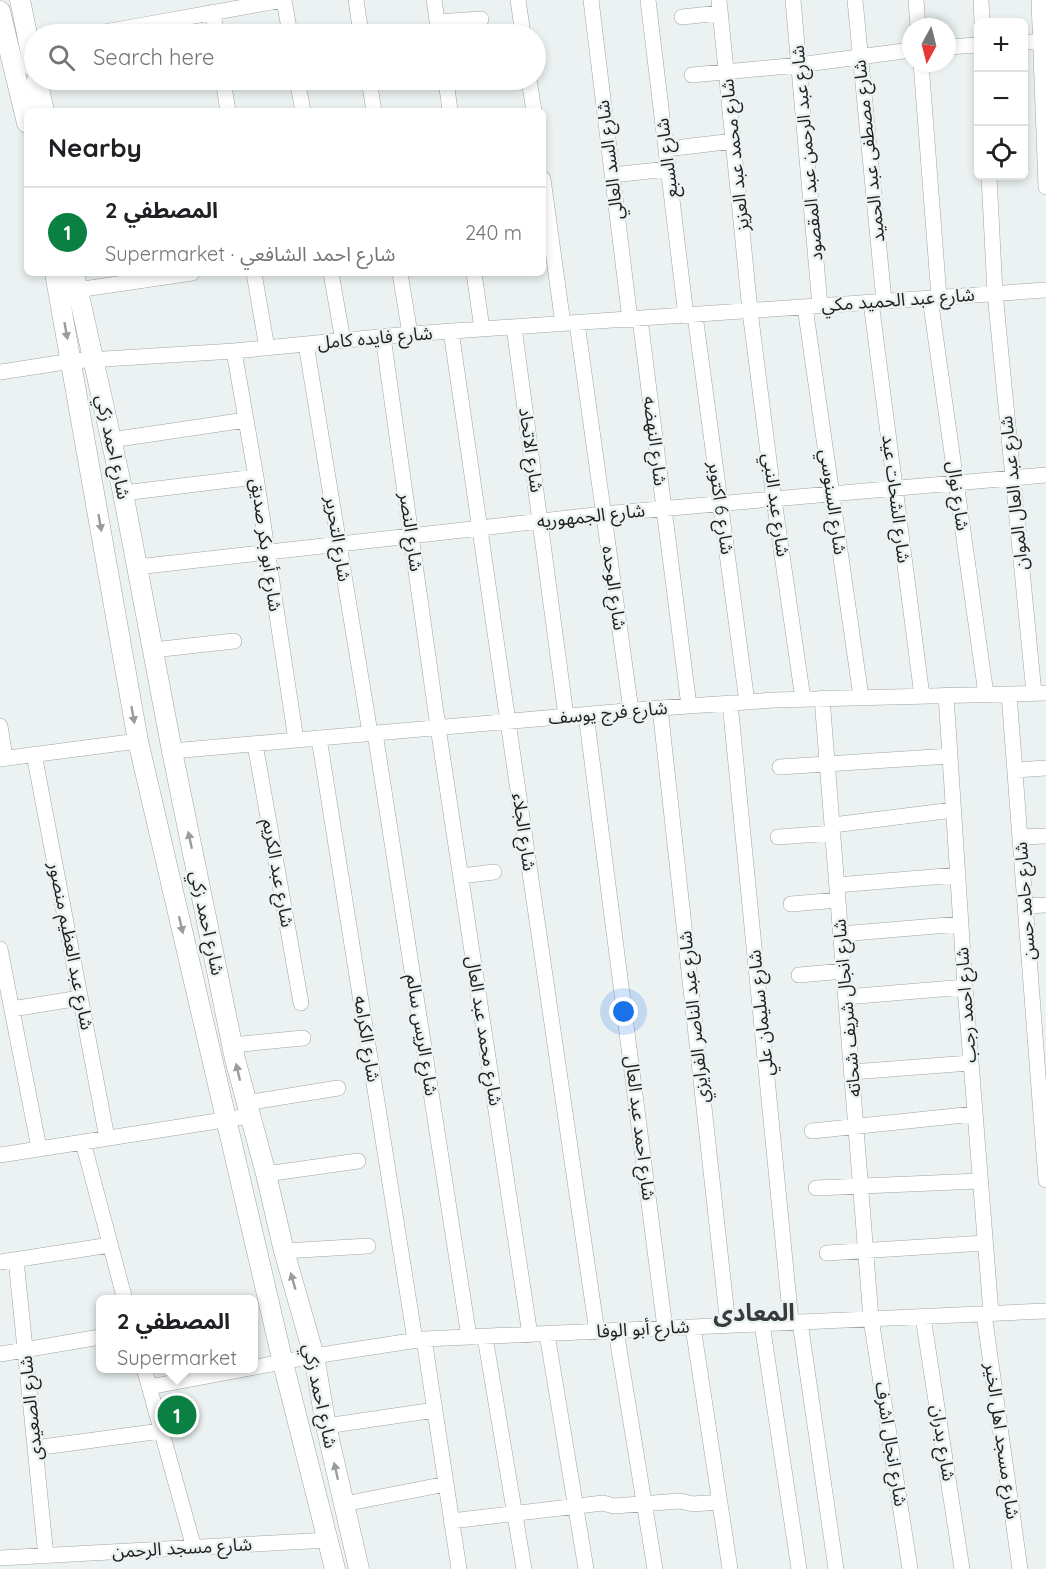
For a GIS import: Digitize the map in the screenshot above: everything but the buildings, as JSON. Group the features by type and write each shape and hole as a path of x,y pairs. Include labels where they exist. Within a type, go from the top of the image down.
{"street":[{"path":"20,0 26,24"},
{"path":"148,24 283,0 288,24"},
{"path":"356,0 360,24"},
{"path":"434,0 437,24"},
{"path":"518,0 522,24"},
{"name":"شارع السد العالي","path":"591,0 612,175 635,319"},
{"name":"شارع السبع","path":"648,0 668,169 690,315"},
{"name":"شارع عبد الرحمن عبد المقصود","path":"793,0 813,307"},
{"name":"شارع مصطفى عبد الحميد","path":"855,0 877,302"},
{"path":"916,0 917,18"},
{"path":"981,0 982,18"},
{"path":"1039,0 1043,41 1046,187"},
{"path":"682,17 719,6"},
{"name":"شارع محمد عبد العزيز","path":"719,6 750,311"},
{"path":"0,12 24,111"},
{"path":"213,12 215,24"},
{"path":"458,24 482,19"},
{"path":"1028,42 1043,41"},
{"path":"956,46 974,45"},
{"path":"9,52 24,48"},
{"path":"692,75 799,65 902,51"},
{"name":"شارع نوال","path":"922,72 935,298 956,482 986,694"},
{"path":"39,90 43,108"},
{"path":"224,90 227,108"},
{"path":"299,90 302,108"},
{"path":"371,90 374,108"},
{"path":"447,90 450,108"},
{"path":"531,90 534,108"},
{"path":"666,149 734,141"},
{"path":"612,175 668,169"},
{"name":"شارع عبد العال الموان","path":"989,180 994,293 1013,477 1040,693"},
{"name":"شارع الوحده","path":"546,194 603,514 631,710"},
{"name":"شارع احمد زكي","path":"56,276 138,741 283,1363 335,1569"},
{"path":"76,281 148,276"},
{"path":"255,276 267,348"},
{"path":"332,276 343,340"},
{"path":"400,276 410,334"},
{"path":"474,276 482,329"},
{"name":"شارع احمد زكي","path":"76,281 123,493 172,751 232,1045 284,1251 314,1356 326,1426 359,1569"},
{"name":"شارع عبد الحميد مكي","path":"750,311 1046,290"},
{"name":"شارع الشحات عيد","path":"877,302 895,488 922,696"},
{"name":"شارع السنوسي","path":"813,307 832,495 861,697"},
{"name":"شارع فايده كامل","path":"0,372 94,359 234,351 410,334 750,311"},
{"name":"شارع عبد النبي","path":"750,311 774,500 803,699"},
{"name":"شارع 6 اكتوبر","path":"690,315 720,504 747,702"},
{"name":"شارع النهضه","path":"635,319 664,509 689,706"},
{"name":"شارع الاتحاد","path":"514,327 566,716"},
{"name":"شارع الجلاء","path":"451,332 597,1332"},
{"name":"شارع النصر","path":"383,337 438,727"},
{"name":"شارع التحرير","path":"306,344 373,733"},
{"name":"شارع أبو بكر صديق","path":"234,351 256,477 296,740"},
{"path":"111,440 246,420"},
{"name":"شارع الجمهوريه","path":"137,567 603,514 1046,475"},
{"path":"123,493 256,477"},
{"path":"153,650 234,641"},
{"name":"شارع فرج يوسف","path":"172,751 730,703 822,698 1040,693"},
{"name":"شارع حامد حسن","path":"1009,694 1030,971 1041,1043 1046,1180"},
{"name":"شارع احمد رجب","path":"946,695 964,987 985,1243 987,1314"},
{"name":"شارع انجال شريف شحاته","path":"822,698 871,1319"},
{"name":"شارع سليمان علي","path":"730,703 796,1322 836,1569"},
{"name":"شارع عبد الناصر الفرايزي","path":"660,708 728,1325"},
{"name":"شارع احمد عبد العال","path":"586,714 665,1328"},
{"path":"0,726 2,758 138,741"},
{"name":"شارع محمد عبد العال","path":"438,727 530,1335"},
{"name":"شارع الريس سالم","path":"373,733 469,1337"},
{"name":"شارع الكرامه","path":"319,738 419,1340 435,1410 459,1569"},
{"name":"شارع عبد الكريم","path":"255,744 301,1003"},
{"name":"شارع عبد العظيم منصور","path":"34,754 107,1138"},
{"path":"780,767 950,756"},
{"path":"1015,770 1046,768"},
{"path":"778,837 953,810"},
{"path":"1020,837 1046,836"},
{"path":"461,876 494,872"},
{"path":"791,904 838,893 957,875"},
{"path":"1025,906 1046,905"},
{"path":"841,934 960,924"},
{"path":"0,949 39,1148"},
{"path":"1030,971 1046,970"},
{"path":"799,975 844,971"},
{"path":"846,997 964,987"},
{"path":"12,1009 80,998"},
{"path":"232,1045 303,1038"},
{"path":"852,1072 970,1063"},
{"path":"0,1155 227,1120 248,1109 338,1088"},
{"path":"812,1131 974,1114"},
{"path":"83,1142 124,1295"},
{"path":"266,1174 358,1161"},
{"path":"816,1188 979,1180"},
{"path":"827,1253 985,1243"},
{"path":"0,1262 110,1245"},
{"path":"284,1251 368,1246"},
{"name":"شارع الصعيدى","path":"16,1260 46,1556"},
{"name":"شارع أبو الوفا","path":"258,1367 314,1356 419,1340 1046,1311"},
{"name":"شارع مسجد اهل الخير","path":"987,1314 1020,1569"},
{"name":"شارع بدران","path":"923,1317 962,1569"},
{"name":"شارع انجال اشرف","path":"871,1319 910,1569"},
{"path":"762,1324 799,1569"},
{"path":"693,1327 730,1569"},
{"path":"616,1331 655,1569"},
{"path":"547,1334 586,1569"},
{"path":"0,1354 96,1337"},
{"path":"485,1337 524,1569"},
{"path":"145,1373 194,1548"},
{"name":"شارع أبو الوفا","path":"149,1387 227,1373"},
{"path":"326,1426 435,1410"},
{"path":"35,1448 161,1431"},
{"path":"344,1504 446,1484"},
{"path":"452,1521 603,1503 614,1506 680,1501 693,1504 719,1502"},
{"name":"شارع مسجد الرحمن","path":"0,1557 329,1540"}],"place":[{"name":"المصطفي 2","path":"177,1415"}],"district":[{"name":"المعادى","path":"754,1313"}]}
